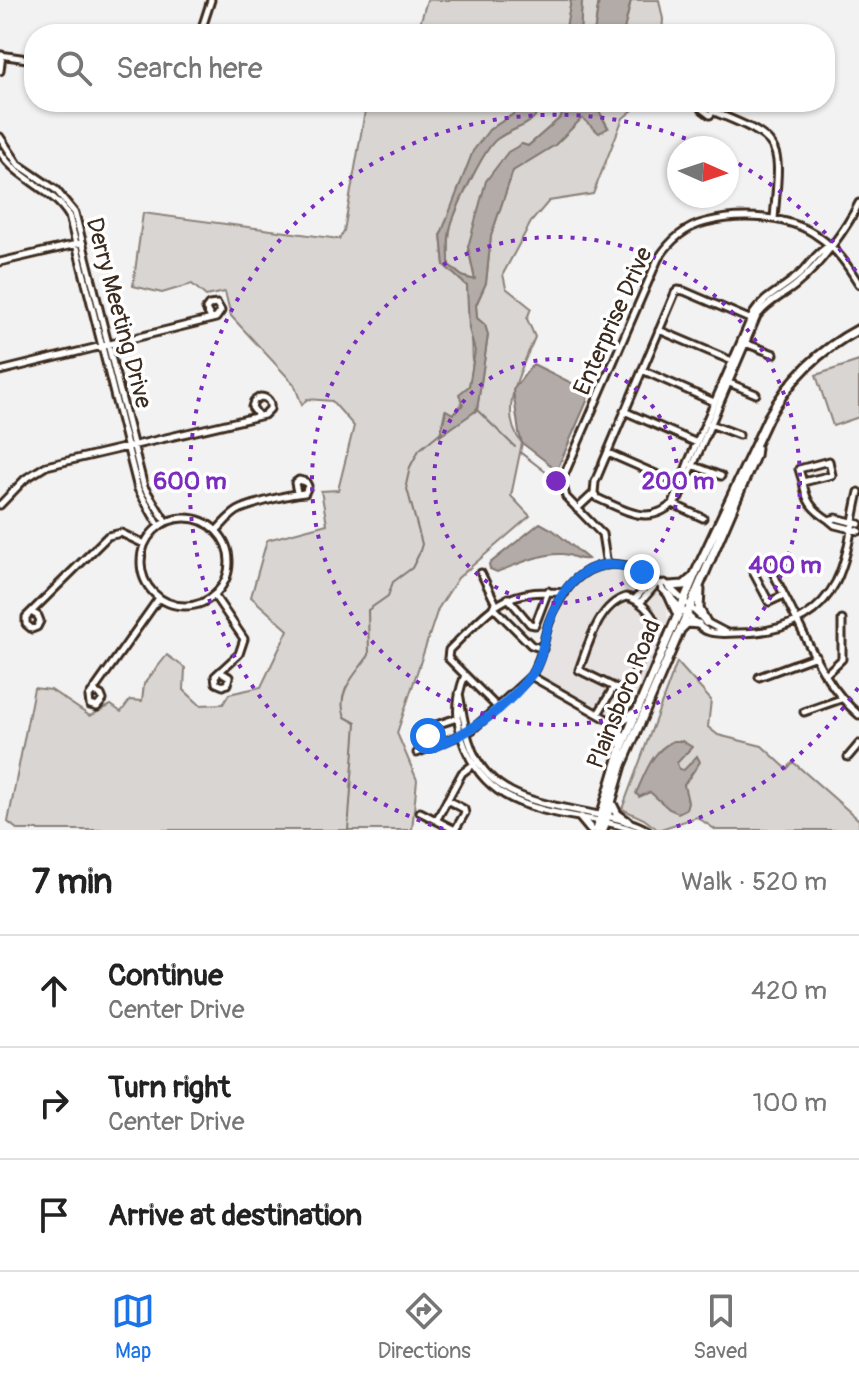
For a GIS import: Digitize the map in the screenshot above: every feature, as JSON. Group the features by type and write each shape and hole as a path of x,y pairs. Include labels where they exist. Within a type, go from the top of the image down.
{"street":[{"path":"203,24 211,0"},
{"path":"0,71 1,55 24,58"},
{"path":"703,112 710,115 714,112 753,127 772,142 777,160 774,219"},
{"name":"Derry Meeting Drive","path":"0,137 18,164 56,190 70,205 131,446 144,487 166,522"},
{"name":"Derry Meeting Drive","path":"0,152 14,169 50,193 64,208 81,243"},
{"path":"752,320 684,291 675,293 595,482 597,498 645,516 662,512 673,504 752,320 763,302 800,274 823,248 830,245 849,223 859,203"},
{"name":"Enterprise Drive","path":"607,565 602,534 563,492 562,480 658,259 668,244 706,222 748,218 774,219 800,226 830,245"},
{"path":"0,262 81,243"},
{"path":"830,245 859,284"},
{"path":"0,371 211,318"},
{"name":"Plainsboro Road","path":"600,824 621,749 750,453 780,397 796,376 830,346 859,329"},
{"path":"659,330 734,362"},
{"path":"743,342 774,354"},
{"path":"642,370 716,403"},
{"path":"726,382 756,394"},
{"path":"624,411 699,444"},
{"path":"0,505 25,479 46,466 257,414"},
{"path":"708,423 739,435"},
{"name":"Derry Meeting Drive","path":"131,446 138,489 159,526"},
{"path":"607,452 682,485"},
{"path":"803,482 832,475 829,461 799,469 806,499 812,509 829,520 859,531"},
{"path":"690,464 721,476"},
{"path":"216,531 242,509 297,492"},
{"path":"417,753 464,734 498,708 531,676 550,622 565,593 584,571 607,565 637,569 662,585 710,632 760,633 799,622 818,608 836,580 859,492"},
{"path":"577,509 594,493"},
{"path":"673,504 703,518"},
{"path":"192,518 205,522 225,542 229,556 223,584 214,595 193,606 181,606 159,598 144,580 141,556 144,544 166,522 192,518"},
{"path":"829,520 836,518 859,524"},
{"path":"33,613 37,605 108,536 121,533 144,544"},
{"path":"784,595 769,602 751,568 766,558 825,675 841,699 859,715"},
{"path":"637,601 662,585 684,585 700,572"},
{"path":"700,572 698,599 702,623"},
{"path":"481,573 495,605 531,645 543,649"},
{"path":"662,585 684,608"},
{"path":"498,708 448,658 448,653 495,605 508,598 536,591 565,593"},
{"path":"508,598 530,624 535,625 548,591"},
{"path":"214,595 244,639 240,653 221,672"},
{"path":"94,692 159,598"},
{"path":"619,599 637,601 654,617 656,625 626,693 614,687 579,670 599,620 619,599"},
{"name":"Plainsboro Road","path":"600,824 677,634 684,608"},
{"path":"825,675 842,659 842,620"},
{"path":"677,634 687,623 702,623"},
{"path":"759,677 816,656"},
{"path":"465,675 459,692 457,718 476,763 498,790 521,804 634,830"},
{"path":"531,676 612,722 620,732 621,749"},
{"path":"598,714 614,687"},
{"path":"459,692 464,734"},
{"path":"804,712 841,699"},
{"path":"612,722 628,718 640,704"},
{"path":"433,747 428,736 430,727 457,718"},
{"path":"848,757 859,744"},
{"path":"476,763 521,798 600,824 627,821"},
{"path":"437,819 462,773 476,763"},
{"path":"420,812 455,830 465,813 464,809 447,800"},
{"path":"610,800 617,814 647,830"}],"shaded area":[{"path":"427,0 571,0 567,24 420,24"},
{"path":"571,0 582,0 581,24 567,24"},
{"path":"582,0 599,0 595,24 581,24"},
{"path":"599,0 631,0 625,24 595,24"},
{"path":"631,0 659,0 663,24 625,24"},
{"path":"365,112 517,112 489,130 441,234 444,265 467,286 473,353 469,386 463,401 453,415 445,411 440,435 477,410 488,335 485,325 477,318 476,305 486,283 491,236 513,170 555,145 582,118 608,127 600,112 630,112 623,118 593,194 549,201 531,222 503,274 506,288 531,308 527,319 535,337 518,376 511,404 511,418 522,443 511,496 530,516 458,578 438,609 397,733 417,780 412,830 18,830 8,822 34,688 51,690 90,716 111,705 121,712 130,700 142,701 144,684 167,655 185,668 184,690 200,705 223,704 229,694 261,687 288,630 251,597 267,540 327,524 321,491 338,490 354,426 332,401 307,399 302,405 294,384 231,316 225,292 206,296 192,284 162,293 133,286 143,213 339,239 344,231"},
{"path":"517,112 538,112 529,122 492,144 452,222 449,265 468,279 475,279 468,247 486,181 508,152 522,144 528,146 564,112 599,112 608,128 599,133 582,118 555,145 513,171 491,236 486,283 476,305 477,318 485,325 488,335 477,410 440,436 446,410 453,414 463,405 459,394 469,386 475,351 469,329 467,286 444,265 441,234 473,151 489,130"},
{"path":"538,112 564,112 528,146 522,144 468,247 475,280 462,276 449,265 449,233 465,191 492,144 534,118"},
{"path":"859,361 859,417 833,426 816,375"},
{"path":"533,364 588,391 587,401 557,470 522,443 519,433 513,390"},
{"path":"540,523 588,559 554,554 497,572 490,569 489,564"},
{"path":"593,570 632,571 666,601 668,622 629,713 615,718 538,674 565,599"},
{"path":"677,662 711,700 708,727 718,735 762,746 787,769 793,762 859,820 859,830 716,830 697,817 658,830 644,819 622,809"},
{"path":"673,741 682,741 692,747 677,763 679,769 684,770 697,756 700,762 684,785 688,802 686,809 678,813 650,792 639,797 636,793 654,757"}],"waterway":[{"path":"476,409 515,447"},
{"path":"348,830 356,723 345,717 343,699 348,684 369,655 368,610 388,596 393,582 412,568 419,554 422,544 406,485 410,467 419,450 442,431"},
{"path":"521,453 555,479"}],"route":[{"path":"428,736 433,747 472,730 532,675 557,606 576,577 591,567 603,565 623,566 642,572"}]}
